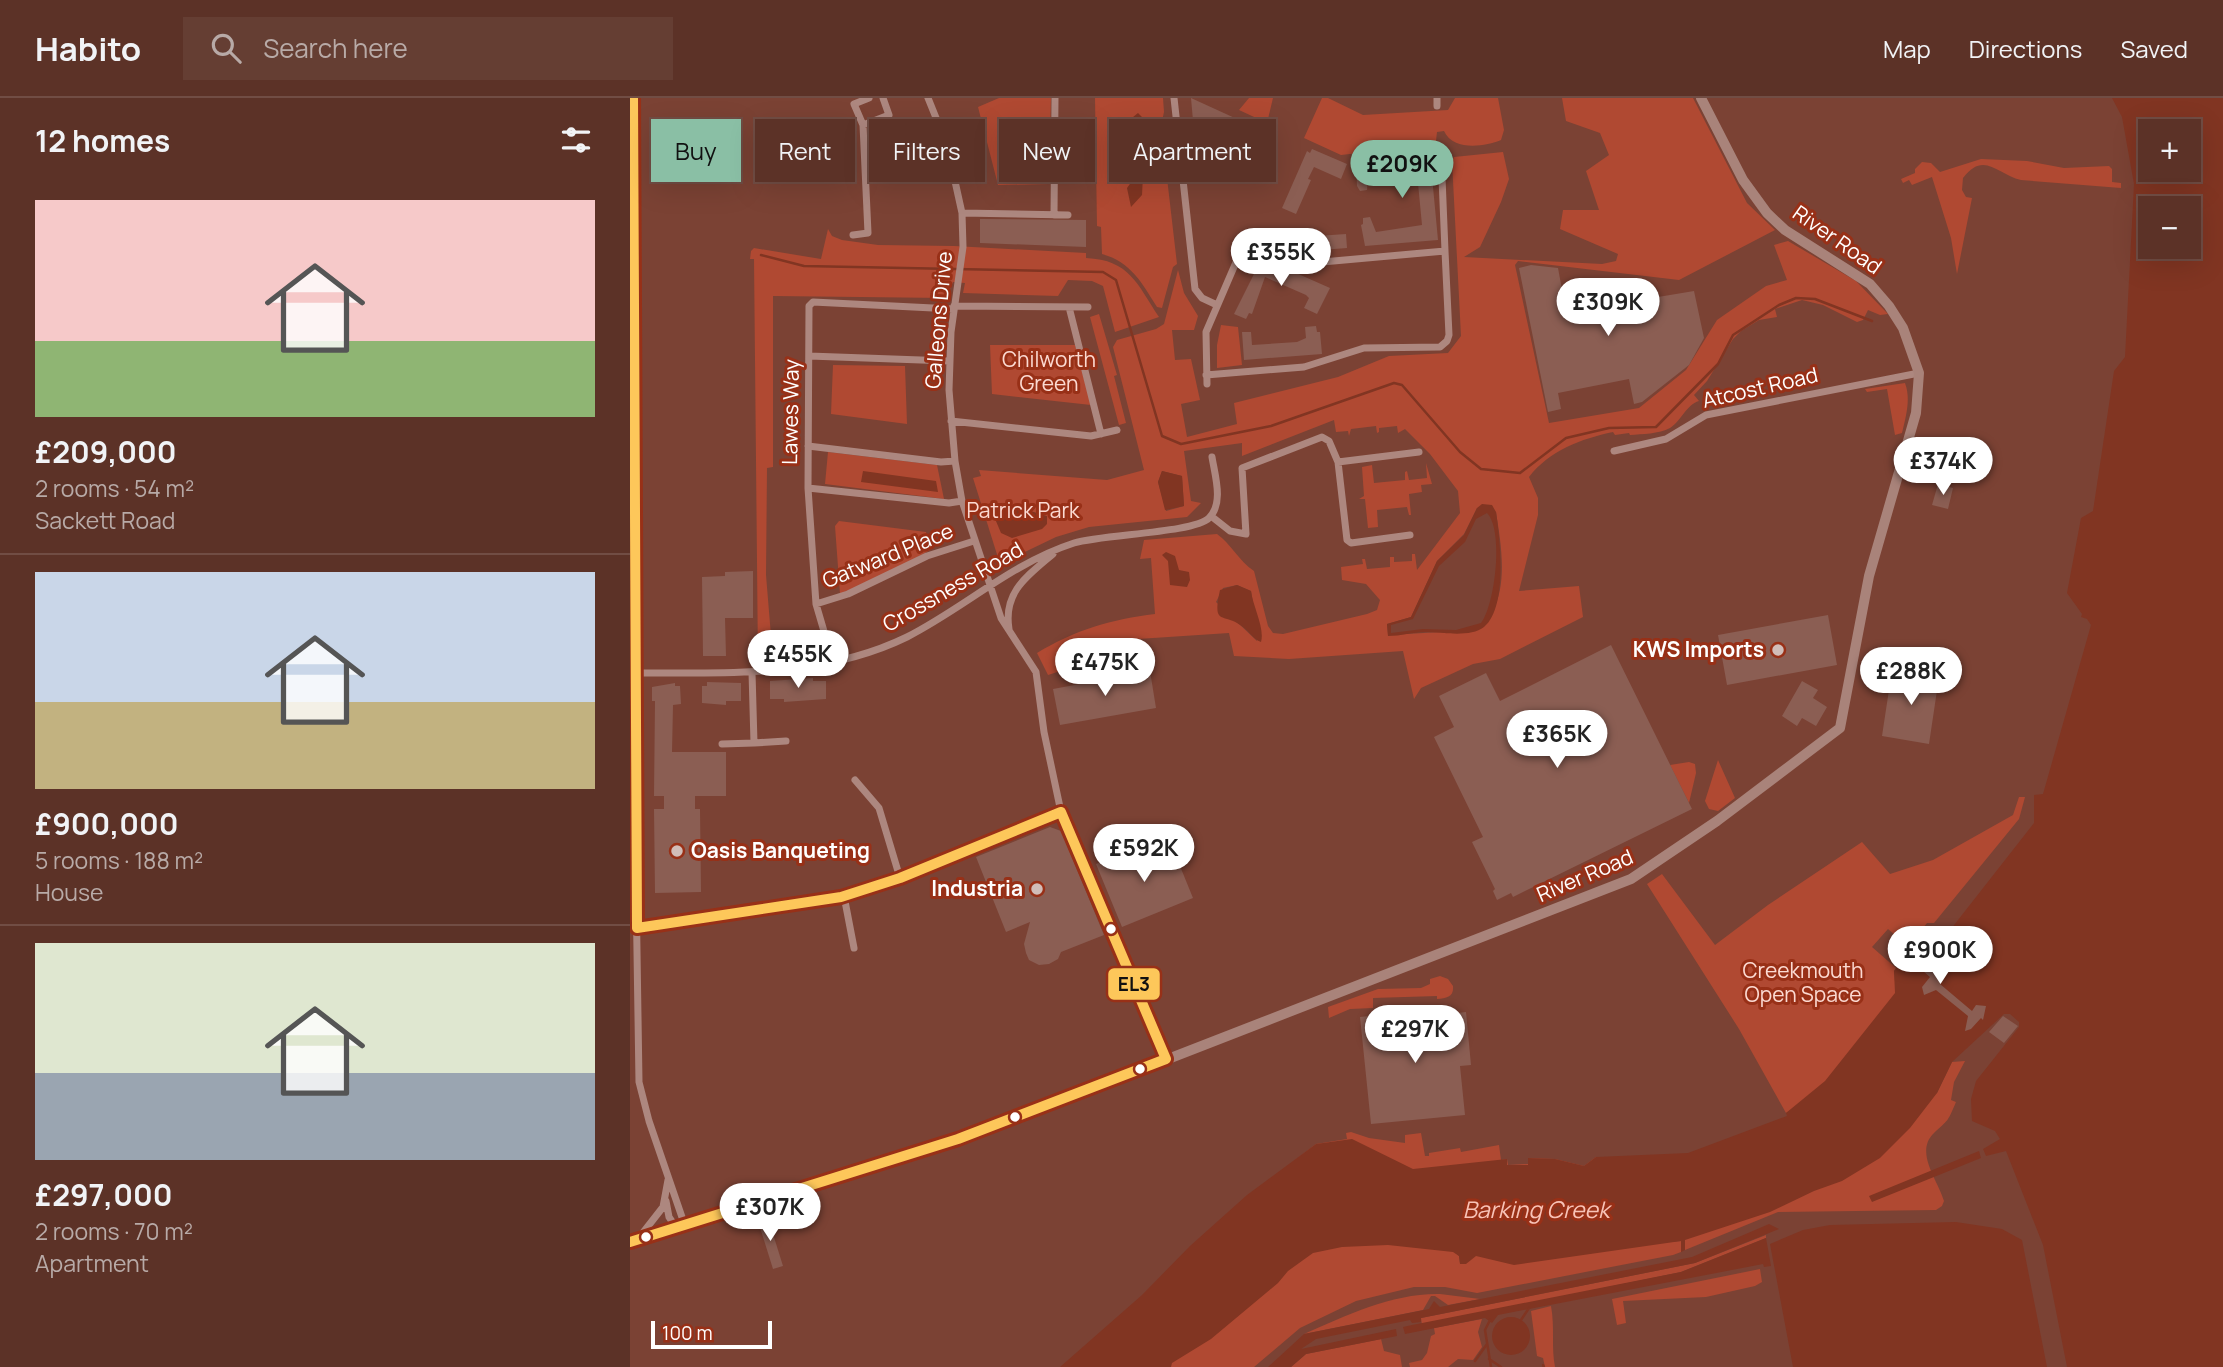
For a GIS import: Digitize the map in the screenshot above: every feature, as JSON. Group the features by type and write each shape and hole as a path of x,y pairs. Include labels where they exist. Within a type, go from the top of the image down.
{"street":[{"path":"633,98 633,928 639,1082 680,1225"},
{"path":"853,235 868,233 863,125 854,104 869,98"},
{"path":"863,125 890,115 883,98"},
{"name":"Galleons Drive","path":"928,98 936,119"},
{"path":"1054,215 1055,98"},
{"path":"1174,98 1195,289 1202,298 1217,305"},
{"name":"River Road","path":"634,1241 967,1136 1631,879 1717,821 1835,733 1843,722 1869,576 1916,413 1919,373 1903,328 1870,284 1785,230 1767,213 1744,180 1701,98"},
{"path":"1206,374 1304,367 1364,348 1440,347 1448,335 1441,153 1435,148 1419,149"},
{"name":"Galleons Drive","path":"955,182 962,213 963,247 953,307 949,361 951,421 962,501 1001,618 1037,672 1044,733 1061,812 1166,1059"},
{"path":"962,213 1068,215"},
{"path":"1208,384 1205,340 1217,305 1246,240 1300,264 1445,251"},
{"name":"Lawes Way","path":"833,662 816,604 808,488 809,306 813,302 953,307"},
{"path":"953,307 1088,307"},
{"path":"1069,307 1101,434"},
{"path":"809,356 949,361"},
{"name":"Atcost Road","path":"1614,451 1666,439 1706,415 1919,373"},
{"path":"951,421 1091,436 1117,430"},
{"path":"1212,457 1217,500 1211,516 1230,531 1245,534 1242,468 1322,437 1329,441 1338,462 1347,540 1351,543 1410,535"},
{"path":"1405,444 1405,453"},
{"path":"808,446 941,462 955,461"},
{"path":"1338,462 1419,452"},
{"path":"808,488 949,503 962,501"},
{"name":"Crossness Road","path":"635,673 794,670 833,662 908,636 1022,566 1059,549 1100,537 1194,527 1211,516"},
{"name":"Gatward Place","path":"816,604 848,594 927,556 974,541"},
{"path":"1009,631 1008,609 1015,589 1059,549"},
{"path":"752,672 754,743"},
{"path":"722,744 786,741"},
{"path":"855,780 878,808 900,878"},
{"path":"633,928 844,897 900,878 1061,812"},
{"path":"844,897 855,948"},
{"path":"668,1179 666,1200 669,1217 680,1225"},
{"path":"634,1241 655,1220 666,1200"}],"green space":[{"path":"999,98 1051,98 1051,119 999,119 999,182 1049,184 998,185 985,134 985,119 981,119 978,107"},
{"path":"1095,98 1163,98 1162,119 1109,119 1109,182 1132,182 1130,200 1141,182 1167,182 1177,264 1173,267 1162,308 1157,307 1128,268 1102,254 1101,227 1097,226"},
{"path":"1249,98 1273,98 1268,119 1258,119 1239,110"},
{"path":"1322,98 1328,98 1363,115 1448,110 1455,98 1498,98 1504,130 1501,140 1486,144 1470,146 1454,142 1444,131 1437,132 1436,141 1431,145 1341,155 1304,138"},
{"name":"Patrick Park","path":"1562,98 1693,98 1747,203 1775,230 1679,280 1518,261 1515,265 1549,423 1639,408 1686,370 1717,320 1766,286 1787,280 1774,245 1788,241 1856,281 1888,314 1880,315 1868,310 1863,320 1857,322 1823,305 1802,300 1775,309 1777,317 1759,320 1733,339 1707,381 1694,395 1699,401 1670,428 1645,434 1615,435 1613,432 1601,435 1567,447 1546,460 1529,477 1538,498 1538,515 1519,591 1579,586 1583,617 1500,659 1473,664 1421,688 1414,699 1403,651 1289,659 1234,656 1229,633 1138,639 1114,660 1098,659 1048,675 1037,653 1094,627 1155,614 1151,558 1140,559 1144,540 1217,534 1254,571 1268,626 1273,633 1283,634 1377,610 1380,600 1366,584 1342,580 1341,567 1363,564 1362,559 1365,559 1367,569 1390,567 1390,557 1394,557 1394,562 1412,561 1412,554 1415,554 1417,570 1460,513 1458,491 1430,454 1405,429 1398,433 1397,426 1379,428 1377,433 1376,426 1351,429 1349,436 1348,431 1336,432 1334,420 1242,456 1242,443 1184,451 1191,501 1201,503 1187,517 1089,527 1056,537 1000,564 973,478 981,476 979,470 1107,480 1144,470 1113,347 1117,340 1156,329 1164,324 1178,270 1184,293 1198,316 1194,330 1172,330 1175,360 1191,359 1200,400 1181,404 1187,437 1237,424 1234,403 1338,377 1389,356 1448,353 1461,336 1452,161 1454,157 1503,152 1509,179 1480,247 1464,257 1602,264 1616,261 1618,254 1560,229 1563,210 1599,210 1586,171 1609,155 1600,133 1566,121","holes":["1162,471 1182,476 1184,506 1166,511 1158,482","1477,508 1496,512 1502,576 1497,601 1489,617 1477,630 1388,635 1387,624 1411,617 1437,561 1464,534","1237,585 1251,591 1257,622 1257,641 1216,602 1223,588"]},
{"path":"1981,159 2027,161 2064,168 2109,166 2112,169 2112,182 2121,183 2121,188 2021,180 1985,165 1978,166 1963,178 1962,190 1966,197 1972,198 1957,274 1951,238 1932,177 1912,185 1909,180 1903,183 1901,179 1915,173 1915,169 1922,162 1931,163 1940,172"},
{"path":"828,229 832,236 842,240 878,245 1086,253 1086,258 1113,263 1131,276 1159,317 1115,332 1103,286 1092,281 1068,280 1058,296 963,293 965,283 953,282 946,298 773,296 773,467 767,468 766,575 773,660 758,663 754,259 750,259 751,251 754,248 821,259"},
{"path":"1099,314 1117,375 1114,376 1126,423 1119,425 1090,317"},
{"path":"1221,325 1238,327 1242,365 1217,368 1217,345"},
{"name":"Chilworth Green","path":"990,345 1075,345 1091,405 992,394"},
{"path":"833,365 905,366 907,424 831,414"},
{"path":"1905,383 1908,395 1906,414 1902,433 1895,435 1887,389 1867,392 1865,389"},
{"path":"828,452 937,465 944,499 825,484"},
{"path":"1426,463 1432,484 1421,485 1422,492 1409,494 1411,515 1407,507 1377,510 1378,527 1368,528 1365,499 1359,499 1364,496 1362,467 1372,465 1374,483 1405,480 1407,471 1409,480 1427,478"},
{"path":"839,521 926,532 930,550 887,574 840,594 835,526"},
{"path":"1718,760 1735,798 1718,811 1709,809 1705,801"},
{"path":"1689,762 1695,764 1696,773 1689,803 1670,765"},
{"name":"Creekmouth Open Space","path":"2019,797 2025,797 2019,819 1934,923 1927,923 1908,946 1888,929 1872,947 1896,968 1896,993 1878,1052 1786,1113 1739,1029 1647,884 1662,874 1715,945 1768,905 1862,842 1890,874 1933,860 2013,815"},
{"path":"1440,976 1448,979 1453,986 1451,995 1447,997 1373,998 1373,1008 1350,1009 1329,1018 1328,1007 1378,989 1421,988 1430,984 1430,979"},
{"path":"1965,1061 1954,1082 1951,1100 1956,1102 1953,1109 1928,1141 1926,1149 1929,1166 1944,1201 1942,1206 1936,1210 1778,1212 1685,1250 1684,1234 1937,1093 1952,1062"},
{"path":"1346,1133 1369,1138 1405,1143 1405,1135 1421,1133 1425,1156 1460,1148 1461,1152 1499,1145 1501,1160 1507,1159 1508,1165 1528,1164 1528,1158 1555,1159 1584,1166 1596,1157 1620,1164 1246,1198 1316,1144 1347,1139"},
{"path":"1433,1231 1459,1256 1460,1263 1475,1256 1682,1241 1681,1252 1673,1255 1477,1293 1445,1287 1414,1287 1356,1301 1300,1328 1254,1367 1148,1367 1295,1249"},
{"path":"1766,1235 1766,1238 1681,1272 1422,1325 1421,1318 1695,1263"},
{"path":"1760,1269 1762,1282 1755,1286 1706,1297 1623,1301 1626,1323 1617,1325 1612,1299"},
{"path":"1440,1294 1480,1299 1448,1305 1431,1296 1423,1310 1304,1334 1388,1301"},
{"path":"1551,1306 1555,1367 1545,1367 1543,1358 1537,1356 1531,1311"},
{"path":"1482,1319 1478,1332 1482,1347 1473,1360 1458,1359 1448,1367 1410,1367 1409,1363 1422,1360 1427,1353 1431,1336 1435,1334 1434,1328"},
{"path":"1381,1339 1384,1351 1400,1355 1402,1367 1291,1367 1306,1354"}],"water":[{"name":"Barking Creek","path":"2112,98 2223,98 2223,1367 2067,1367 2043,1245 2006,1151 1986,1156 1983,1149 2000,1139 1995,1131 1972,1121 1971,1099 1976,1081 2019,1027 2019,1022 2010,1014 2004,1014 1952,1062 1937,1093 1910,1128 1880,1158 1842,1181 1770,1212 1685,1240 1685,1250 1681,1252 1681,1241 1514,1265 1476,1256 1466,1264 1460,1264 1459,1256 1453,1252 1388,1245 1342,1247 1313,1253 1288,1271 1278,1283 1211,1339 1172,1363 1171,1367 1060,1367 1142,1295 1190,1246 1247,1195 1316,1144 1352,1139 1413,1169 1507,1159 1507,1165 1528,1165 1528,1158 1555,1159 1584,1166 1596,1157 1688,1153 1787,1116 1786,1113 1825,1081 1895,993 1894,971 1916,944 1940,943 2034,823 2034,795 2043,794 2091,625 2087,619 2081,617 2082,614 2067,593 2081,518 2093,511 2114,371 2125,357 2134,184 2122,117"},
{"path":"1138,113 1143,118 1143,119 1131,119"},
{"path":"1131,182 1143,182 1142,195 1131,207 1127,188"},
{"path":"863,471 936,481 938,492 861,482"},
{"path":"1162,471 1182,476 1184,506 1165,510 1158,482"},
{"path":"1004,503 1047,516 1047,524 1042,529 1012,538 1001,533 993,514 994,510"},
{"path":"1482,504 1492,505 1498,524 1499,589 1492,617 1484,627 1471,632 1420,632 1388,636 1387,624 1411,617 1437,561 1464,535 1477,508","holes":["1487,513 1492,522 1496,568 1490,601 1481,623 1456,630 1423,629 1391,633 1391,625 1413,619 1439,566 1465,542 1476,519"]},
{"path":"1166,552 1175,556 1179,570 1189,572 1187,587 1170,585 1168,561 1162,555"},
{"path":"1237,585 1251,591 1261,630 1261,642 1236,622 1218,614 1220,590"},
{"path":"1979,1151 1981,1158 1872,1202 1869,1196"},
{"path":"1956,1222 2002,1229 2022,1240 2047,1367 1793,1367 1770,1244 1803,1230 1830,1225"},
{"path":"1769,1224 1779,1229 1695,1263 1421,1318 1421,1322 1412,1323 1410,1320 1316,1339 1301,1349 1396,1329 1397,1336 1306,1354 1291,1367 1268,1367 1304,1334 1429,1309 1434,1301 1440,1307 1692,1257"},
{"path":"1766,1238 1771,1266 1764,1267 1763,1264 1498,1315 1492,1323 1485,1318 1405,1334 1403,1327 1681,1272"},
{"path":"1511,1317 1525,1322 1530,1336 1525,1350 1511,1355 1497,1350 1492,1336 1497,1322"}],"building":[{"path":"1191,98 1237,119 1193,119"},
{"path":"1312,149 1347,164 1341,179 1314,167 1296,214 1282,208 1307,151 1310,153"},
{"path":"1430,155 1438,240 1365,246 1361,225 1363,218 1370,217 1376,232 1422,225 1417,173 1368,176 1367,190 1360,191 1357,186 1356,163"},
{"path":"980,219 1086,220 1086,247 980,243"},
{"path":"1304,228 1314,228 1317,236 1346,234 1347,248 1308,251"},
{"path":"1262,258 1330,288 1317,314 1304,308 1309,298 1306,295 1265,277 1252,314 1249,313 1246,319 1234,314"},
{"path":"1531,265 1558,268 1566,311 1587,306 1586,299 1614,293 1616,302 1694,291 1704,338 1689,365 1642,402 1634,404 1629,379 1558,393 1561,409 1548,412 1519,268"},
{"path":"1316,326 1317,332 1320,332 1322,354 1244,360 1242,332 1251,332 1252,345 1297,342 1306,338 1305,327"},
{"path":"1938,484 1953,488 1948,509 1932,505"},
{"path":"753,571 753,618 725,618 726,656 703,656 702,577 725,576 725,572"},
{"name":"KWS Imports","path":"1828,615 1837,665 1727,685 1718,635"},
{"path":"1611,645 1692,809 1513,897 1511,893 1497,900 1493,891 1495,889 1472,842 1483,837 1434,737 1454,727 1439,696 1486,673 1500,701"},
{"path":"1892,670 1939,677 1929,744 1882,736"},
{"path":"1150,671 1156,708 1060,725 1053,689"},
{"path":"813,678 813,681 826,681 826,699 784,702 784,699 770,699 770,681"},
{"path":"1802,681 1818,690 1813,698 1827,707 1816,726 1802,718 1797,726 1782,716"},
{"path":"707,682 741,683 741,701 726,701 726,705 702,703 702,686 707,686"},
{"path":"675,683 675,686 680,686 681,704 673,705 672,752 726,752 726,796 695,796 695,809 700,809 701,892 655,893 654,809 664,809 664,796 654,796 655,701 652,701 652,687"},
{"name":"Industria","path":"1050,827 1061,831 1104,935 1061,952 1058,959 1049,964 1039,965 1029,960 1024,944 1030,922 1006,932 976,857"},
{"path":"1171,844 1193,898 1122,927 1096,864 1128,851 1131,860"},
{"path":"1895,940 1935,972 1942,970 1944,979 1940,984 1972,1011 1976,1005 1986,1006 1983,1020 1981,1018 1971,1029 1965,1031 1968,1016 1936,990 1924,995 1922,987 1930,977 1902,953 1896,956 1888,949"},
{"path":"1440,1008 1440,1015 1466,1012 1471,1065 1460,1066 1465,1115 1371,1124 1360,1017"},
{"path":"2003,1016 2018,1026 2004,1043 1989,1032"},
{"path":"768,1218 783,1266 773,1269 758,1221"}],"waterway":[{"path":"761,255 804,266 1103,272 1116,280 1162,436 1181,444 1271,426 1394,383 1402,385 1460,452 1481,469 1520,473 1566,438 1609,428 1656,427 1718,364 1733,335 1779,305 1796,298 1815,299 1872,321"},
{"path":"1521,1320 1529,1308"},
{"path":"1490,1320 1485,1330 1491,1367"},
{"path":"1475,1361 1487,1344"},
{"path":"1489,1359 1501,1367"}],"transit line":[{"name":"EL3","path":"633,98 637,928"},
{"name":"EL3","path":"1061,812 1166,1059"},
{"name":"EL3","path":"637,928 841,897 900,878 1061,812"},
{"name":"EL3","path":"630,1242 958,1139 1166,1059"}],"place":[{"name":"KWS Imports","path":"1778,650"},
{"name":"Oasis Banqueting","path":"677,851"},
{"name":"Industria","path":"1037,889"}]}
